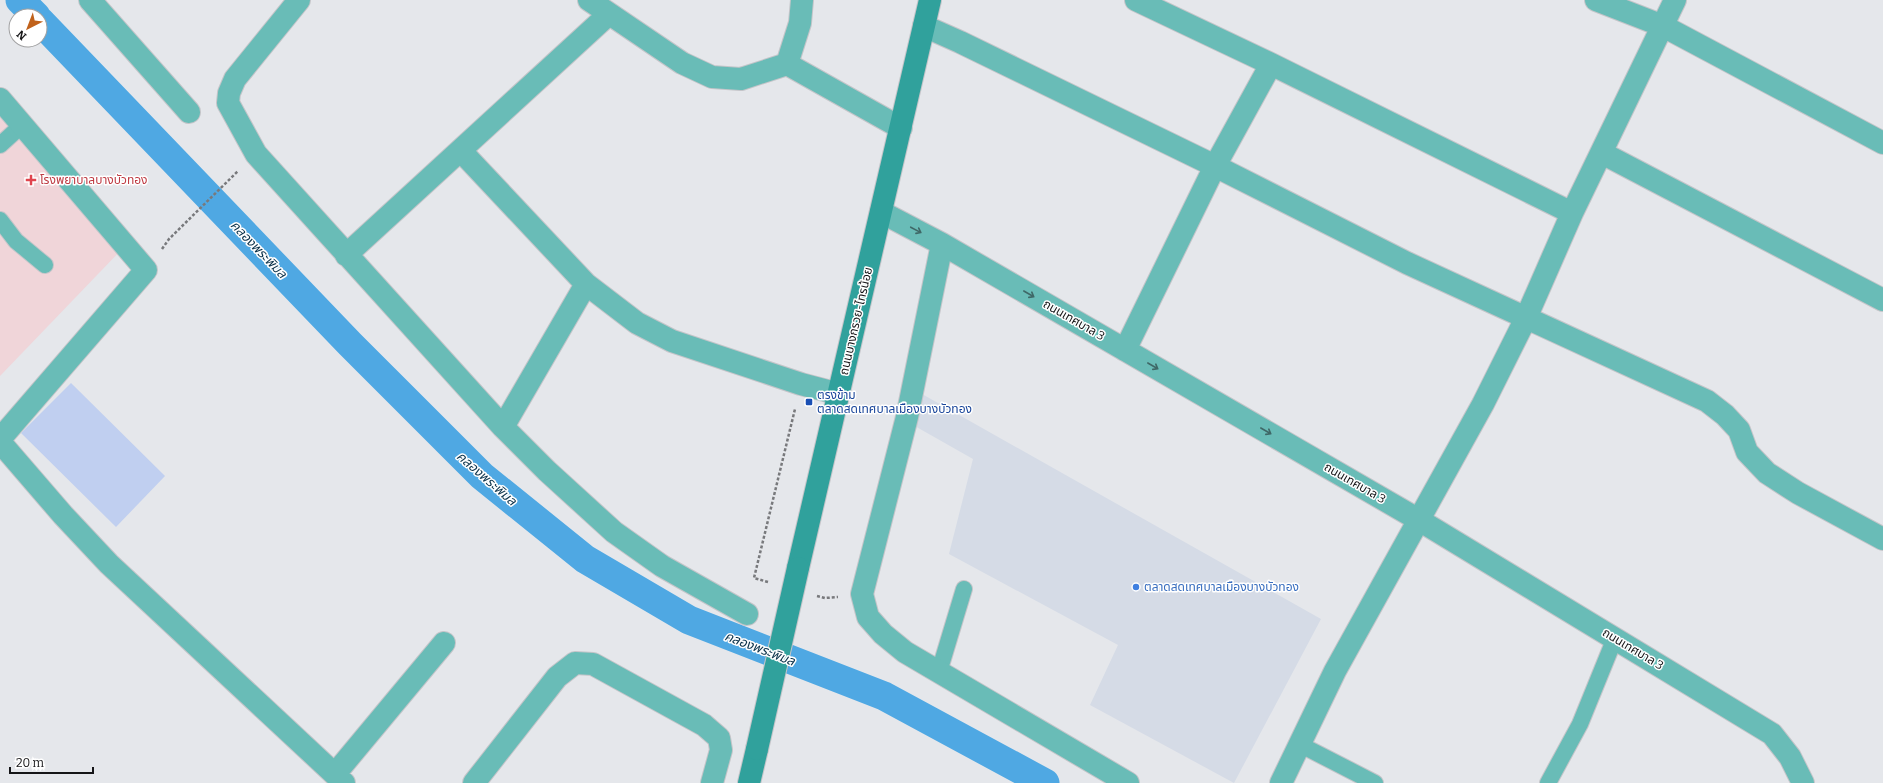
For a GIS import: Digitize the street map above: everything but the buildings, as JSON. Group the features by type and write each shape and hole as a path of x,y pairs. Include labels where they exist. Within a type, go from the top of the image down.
{"main road":[{"name":"ถนนบางกรวย-ไทรน้อย","path":"749,783 930,0"}],"street":[{"path":"90,0 189,112"},
{"path":"299,0 235,79 229,93 228,103 256,154 346,255 503,426 547,471 614,532 662,566 747,614"},
{"path":"589,0 682,63 712,77 741,79 787,64 901,128"},
{"path":"787,64 800,23 802,0"},
{"path":"1136,0 1270,64 1572,213"},
{"path":"1596,0 1662,26 1883,143"},
{"path":"1281,783 1335,671 1483,404 1526,318 1572,213 1675,0"},
{"path":"346,255 609,14"},
{"path":"924,26 967,45 1215,166 1407,263 1707,402 1725,414 1739,430 1747,452 1767,473 1798,493 1883,539"},
{"path":"1125,350 1215,166 1270,64"},
{"path":"0,99 146,270 2,448 109,564 339,779 444,643"},
{"path":"461,151 586,284 637,324 672,341 801,384 839,394"},
{"path":"1602,153 1883,300"},
{"name":"ถนนเทศบาล 3","path":"881,212 942,244 1419,520 1772,734 1790,757 1801,782"},
{"path":"942,244 907,417 862,594 868,617 883,634 906,652 1128,783"},
{"path":"503,426 586,284"},
{"path":"474,783 557,677 574,663 593,664 704,725 719,738 721,750 712,783"}],"lane":[{"path":"0,145 22,125"},
{"path":"0,220 16,241 45,265"},
{"path":"939,672 964,589"},
{"path":"1548,783 1580,724 1615,638"},
{"path":"1300,744 1375,783"}],"path":[{"path":"169,239 243,166"}],"shaded area":[{"name":"โรงพยาบาลบางบัวทอง","path":"0,113 124,247 0,376"},
{"name":"ตลาดสดเทศบาลเมืองบางบัวทอง","path":"922,394 1321,619 1234,783 1090,705 1118,645 949,554 973,459 913,425"}],"waterway":[{"name":"คลองพระพิมล","path":"20,0 28,8"},
{"name":"คลองพระพิมล","path":"48,29 350,344 482,476 585,559 689,620 884,696 1045,783"}],"place":[{"name":"โรงพยาบาลบางบัวทอง","path":"31,180"},
{"name":"ตรงข้าม ตลาดสดเทศบาลเมืองบางบัวทอง","path":"809,402"},
{"name":"ตลาดสดเทศบาลเมืองบางบัวทอง","path":"1136,587"}]}
